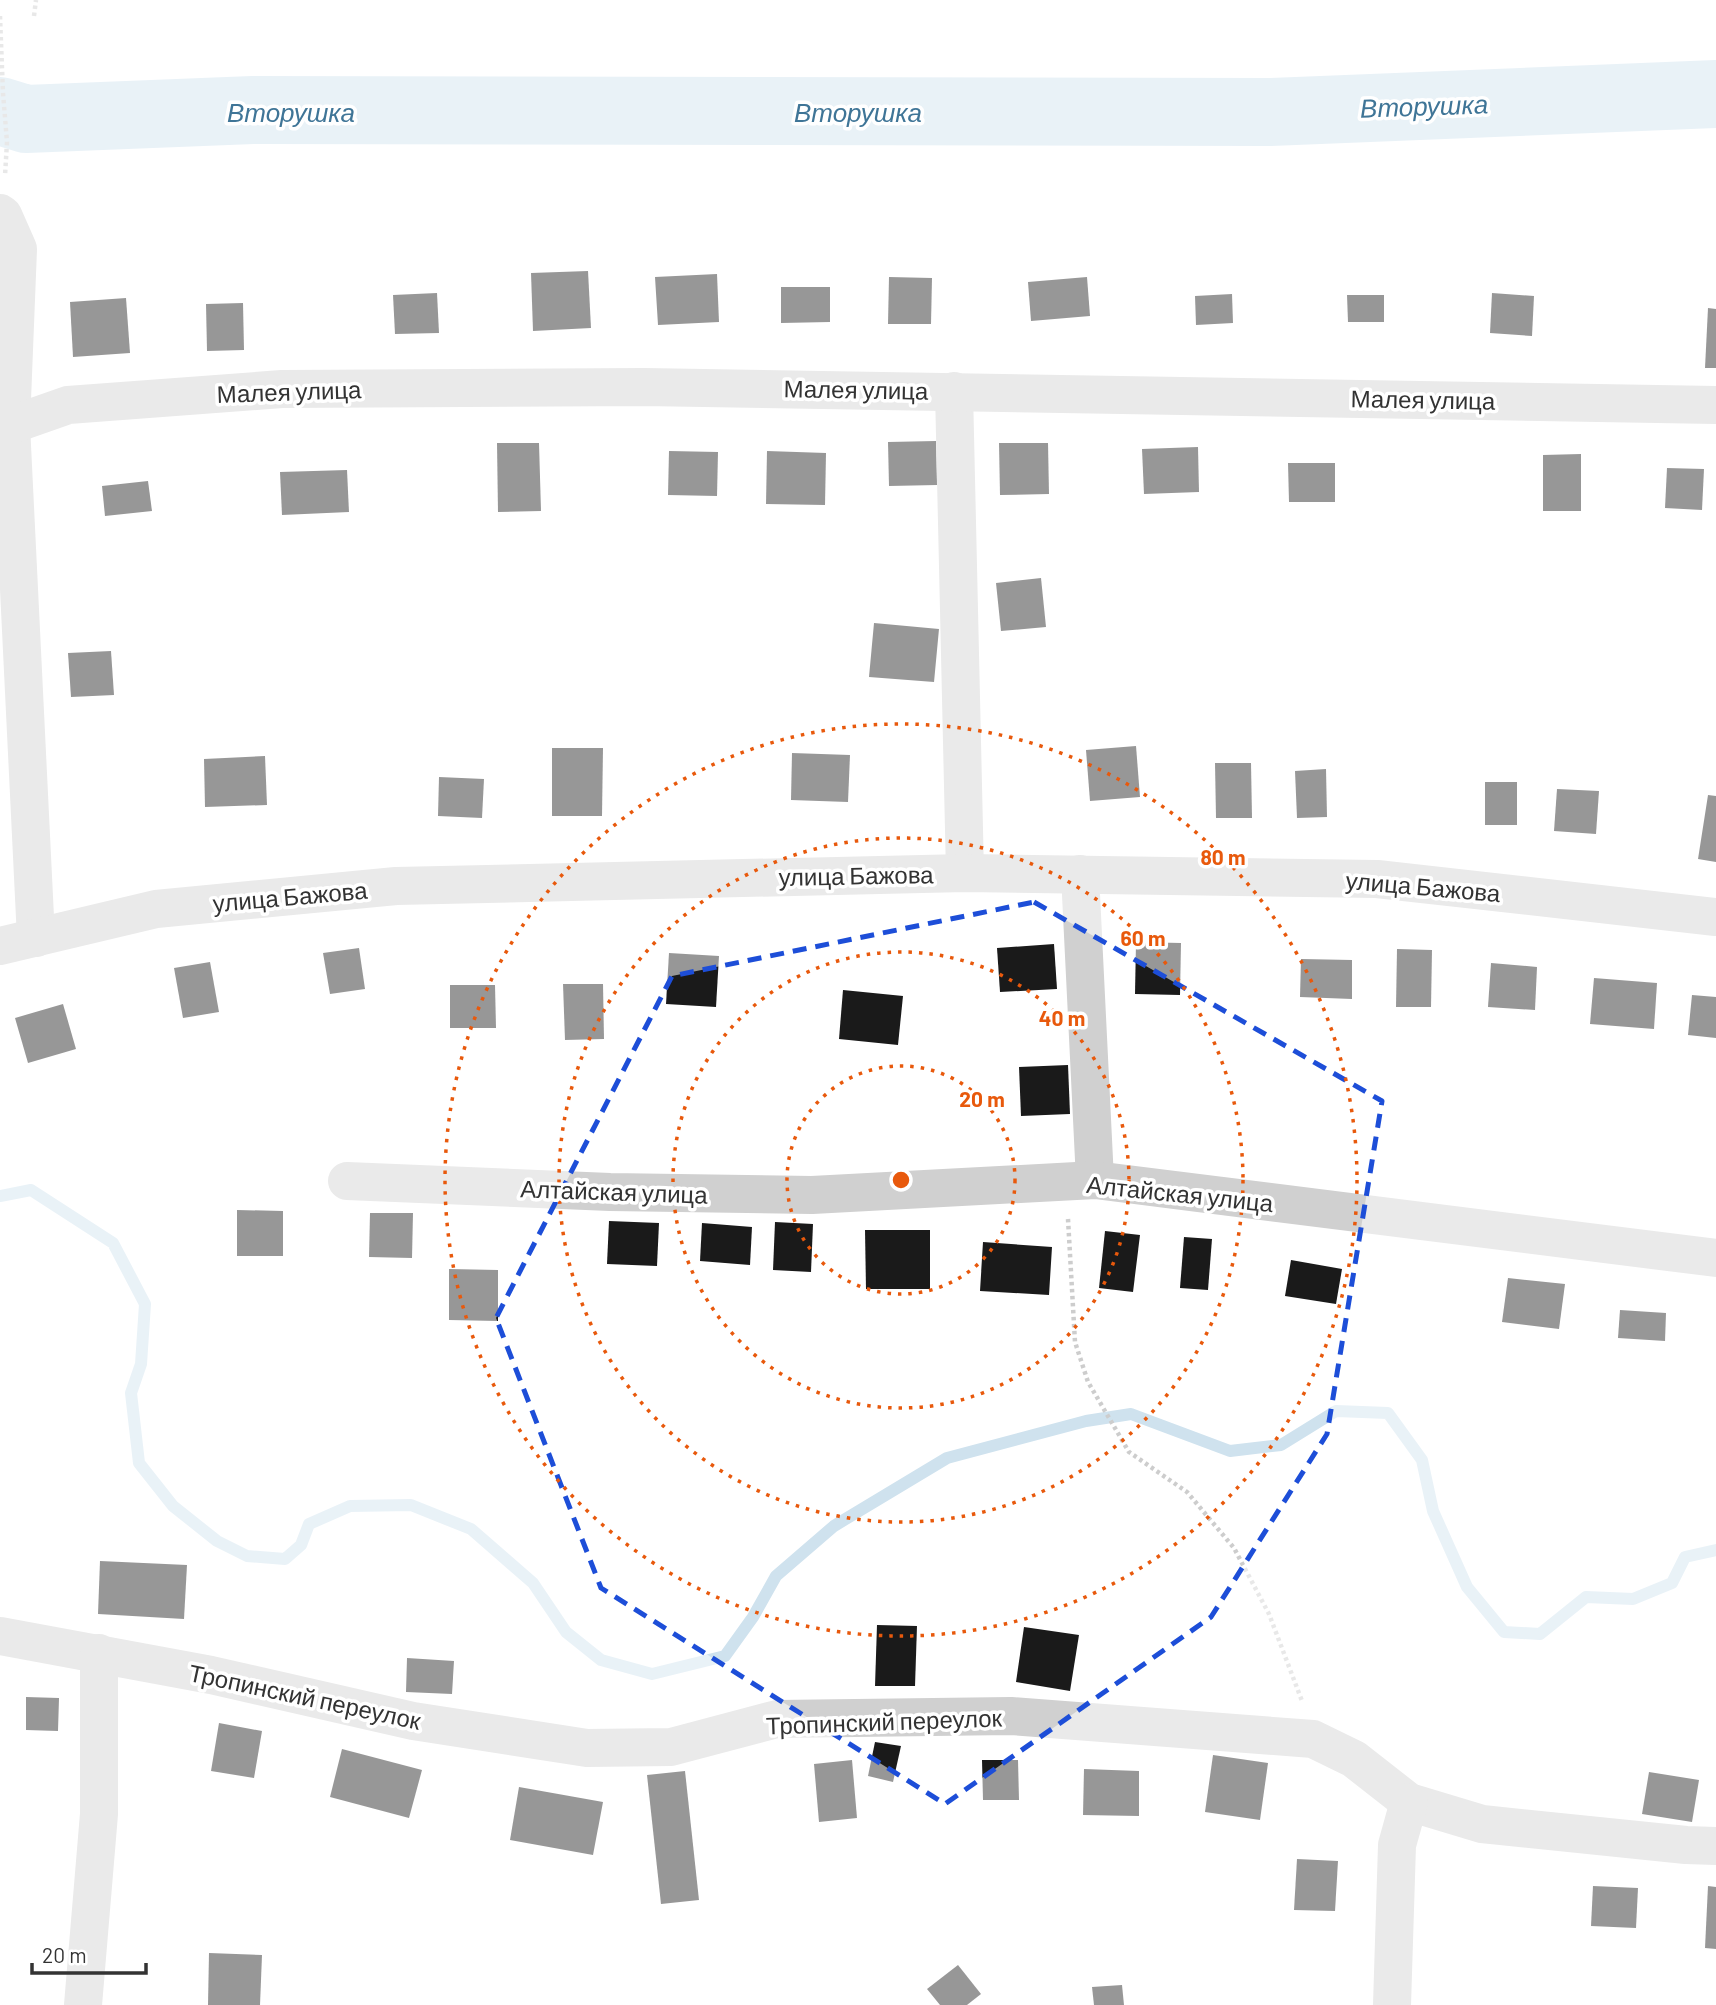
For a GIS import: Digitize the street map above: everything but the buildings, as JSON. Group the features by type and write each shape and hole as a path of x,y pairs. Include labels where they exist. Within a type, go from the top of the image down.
{"street":[{"path":"0,213 18,249 5,425 11,642 36,938"},
{"name":"Малея улица","path":"5,425 68,405 282,389 644,387 1716,405"},
{"path":"954,391 965,873"},
{"name":"улица Бажова","path":"0,946 156,909 396,886 965,873 1377,878 1716,917"},
{"path":"1080,874 1081,1181"},
{"name":"Алтайская улица","path":"347,1181 610,1192 812,1195 1081,1181 1716,1258"},
{"name":"Тропинский переулок","path":"0,1636 211,1675 413,1721 587,1748 671,1747 777,1719 1038,1718 1313,1739 1354,1759 1409,1802 1482,1824 1716,1846"},
{"path":"82,2005 86,1985 99,1814 99,1653"},
{"path":"1392,2005 1397,1845 1409,1802"}],"path":[{"path":"34,16 36,0"},
{"path":"0,16 8,142"},
{"path":"1081,1181 1075,1342 1088,1382 1129,1452 1187,1492 1234,1548 1269,1614 1299,1692 1313,1739"}],"highlighted area":[{"path":"1034,902 1382,1101 1327,1434 1211,1617 945,1804 601,1588 496,1318 672,976"}],"waterway":[{"name":"Вторушка","path":"0,111 26,119 253,110 1270,112 1716,94"},
{"path":"0,1196 31,1190 113,1243 145,1304 141,1364 131,1393 139,1463 173,1506 217,1541 247,1556 285,1559 301,1545 309,1524 350,1506 411,1505 471,1529 533,1583 566,1632 601,1660 652,1674 725,1656 753,1617 776,1576 834,1526 947,1458 1086,1421 1131,1414 1230,1451 1281,1445 1336,1411 1388,1413 1422,1460 1433,1511 1467,1587 1504,1632 1540,1634 1586,1597 1633,1599 1672,1583 1685,1557 1716,1550"}]}
